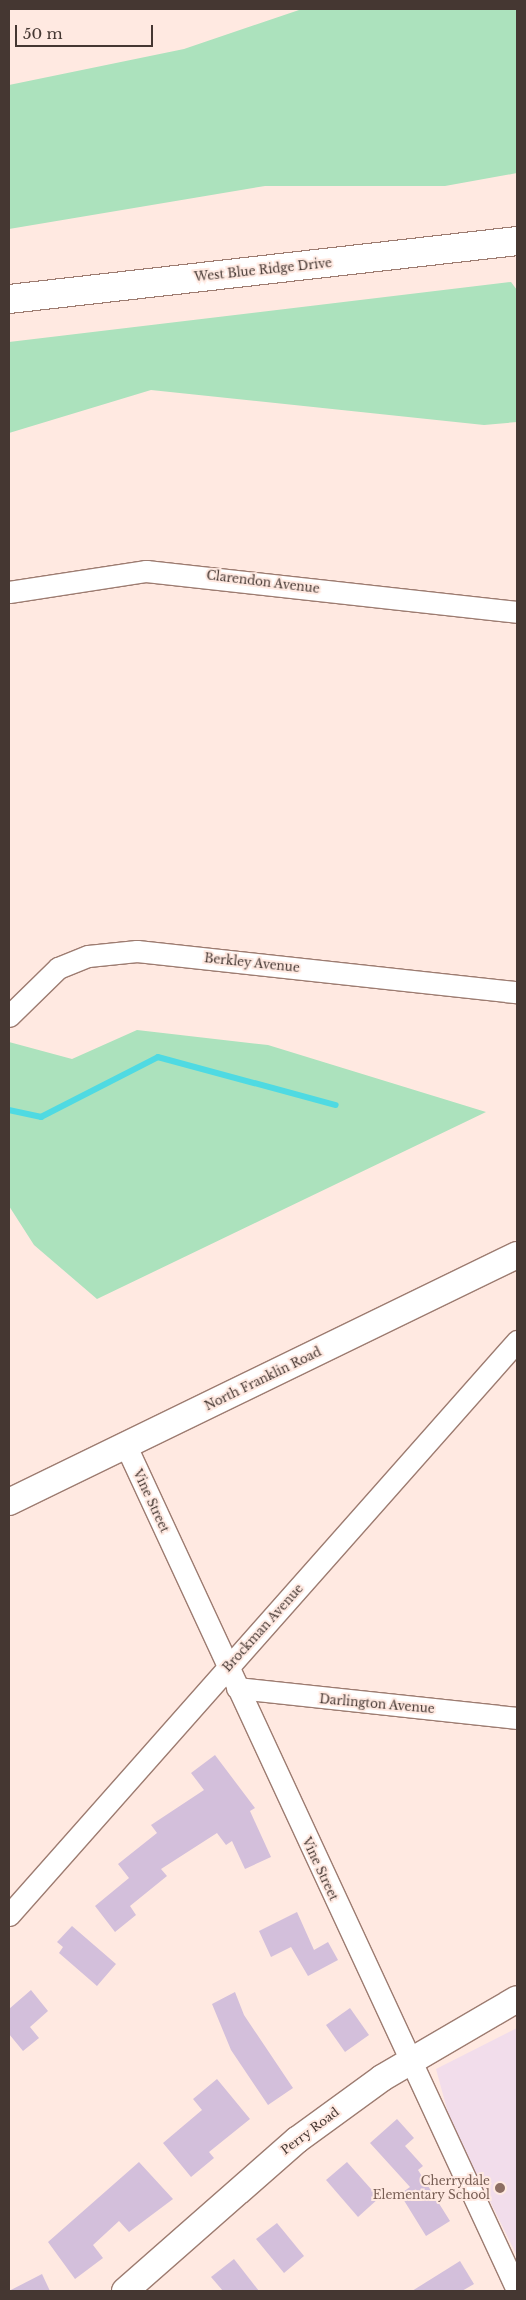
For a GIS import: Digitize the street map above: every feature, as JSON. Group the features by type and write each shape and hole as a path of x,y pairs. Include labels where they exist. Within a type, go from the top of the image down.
{"main road":[{"name":"West Blue Ridge Drive","path":"9,299 517,241"}],"street":[{"name":"Clarendon Avenue","path":"9,592 146,571 517,612"},
{"name":"Berkley Avenue","path":"9,1016 58,968 88,956 136,951 517,992"},
{"name":"North Franklin Road","path":"9,1502 517,1255"},
{"name":"Brockman Avenue","path":"9,1915 517,1341"},
{"name":"Vine Street","path":"126,1446 229,1666 237,1688 409,2062 517,2290"},
{"name":"Darlington Avenue","path":"237,1688 517,1718"},
{"name":"Perry Road","path":"125,2291 297,2140 409,2062 517,1999"}],"shaded area":[{"name":"Cherrydale Elementary School","path":"517,2028 517,2256 450,2120 436,2069"}],"green space":[{"path":"302,9 517,9 517,173 445,186 265,186 9,229 9,85 184,49"},
{"path":"511,282 517,290 517,422 484,425 151,390 9,433 9,342"},
{"path":"137,1030 268,1045 486,1112 97,1299 34,1245 9,1206 9,1042 72,1059"}],"building":[{"path":"215,1755 255,1808 250,1811 271,1857 245,1869 232,1841 226,1845 217,1833 161,1869 167,1876 130,1906 136,1915 115,1932 95,1906 129,1878 118,1864 157,1833 151,1825 204,1790 191,1773"},
{"path":"297,1912 314,1950 328,1942 338,1960 308,1976 291,1947 271,1957 259,1931"},
{"path":"72,1926 116,1964 97,1986 59,1953 63,1947 57,1942"},
{"path":"31,1990 48,2011 30,2027 39,2038 23,2051 9,2034 9,2009"},
{"path":"235,1992 244,2015 293,2088 268,2105 231,2050 212,2004"},
{"path":"350,2008 369,2035 345,2052 326,2025"},
{"path":"217,2079 250,2119 209,2152 214,2158 191,2177 163,2143 202,2110 193,2099"},
{"path":"397,2119 414,2138 405,2146 423,2166 418,2170 450,2221 426,2236 400,2194 410,2187 370,2143"},
{"path":"139,2162 173,2199 129,2232 119,2221 93,2245 103,2258 75,2279 48,2242"},
{"path":"347,2162 379,2198 358,2217 326,2180"},
{"path":"277,2223 304,2256 284,2273 256,2239"},
{"path":"234,2259 259,2291 223,2291 211,2277"},
{"path":"460,2261 474,2284 462,2291 412,2291"},
{"path":"42,2274 50,2291 9,2291"}],"waterway":[{"path":"9,1110 41,1117 158,1057 336,1105"}],"place":[{"name":"Cherrydale Elementary School","path":"500,2188"}]}
